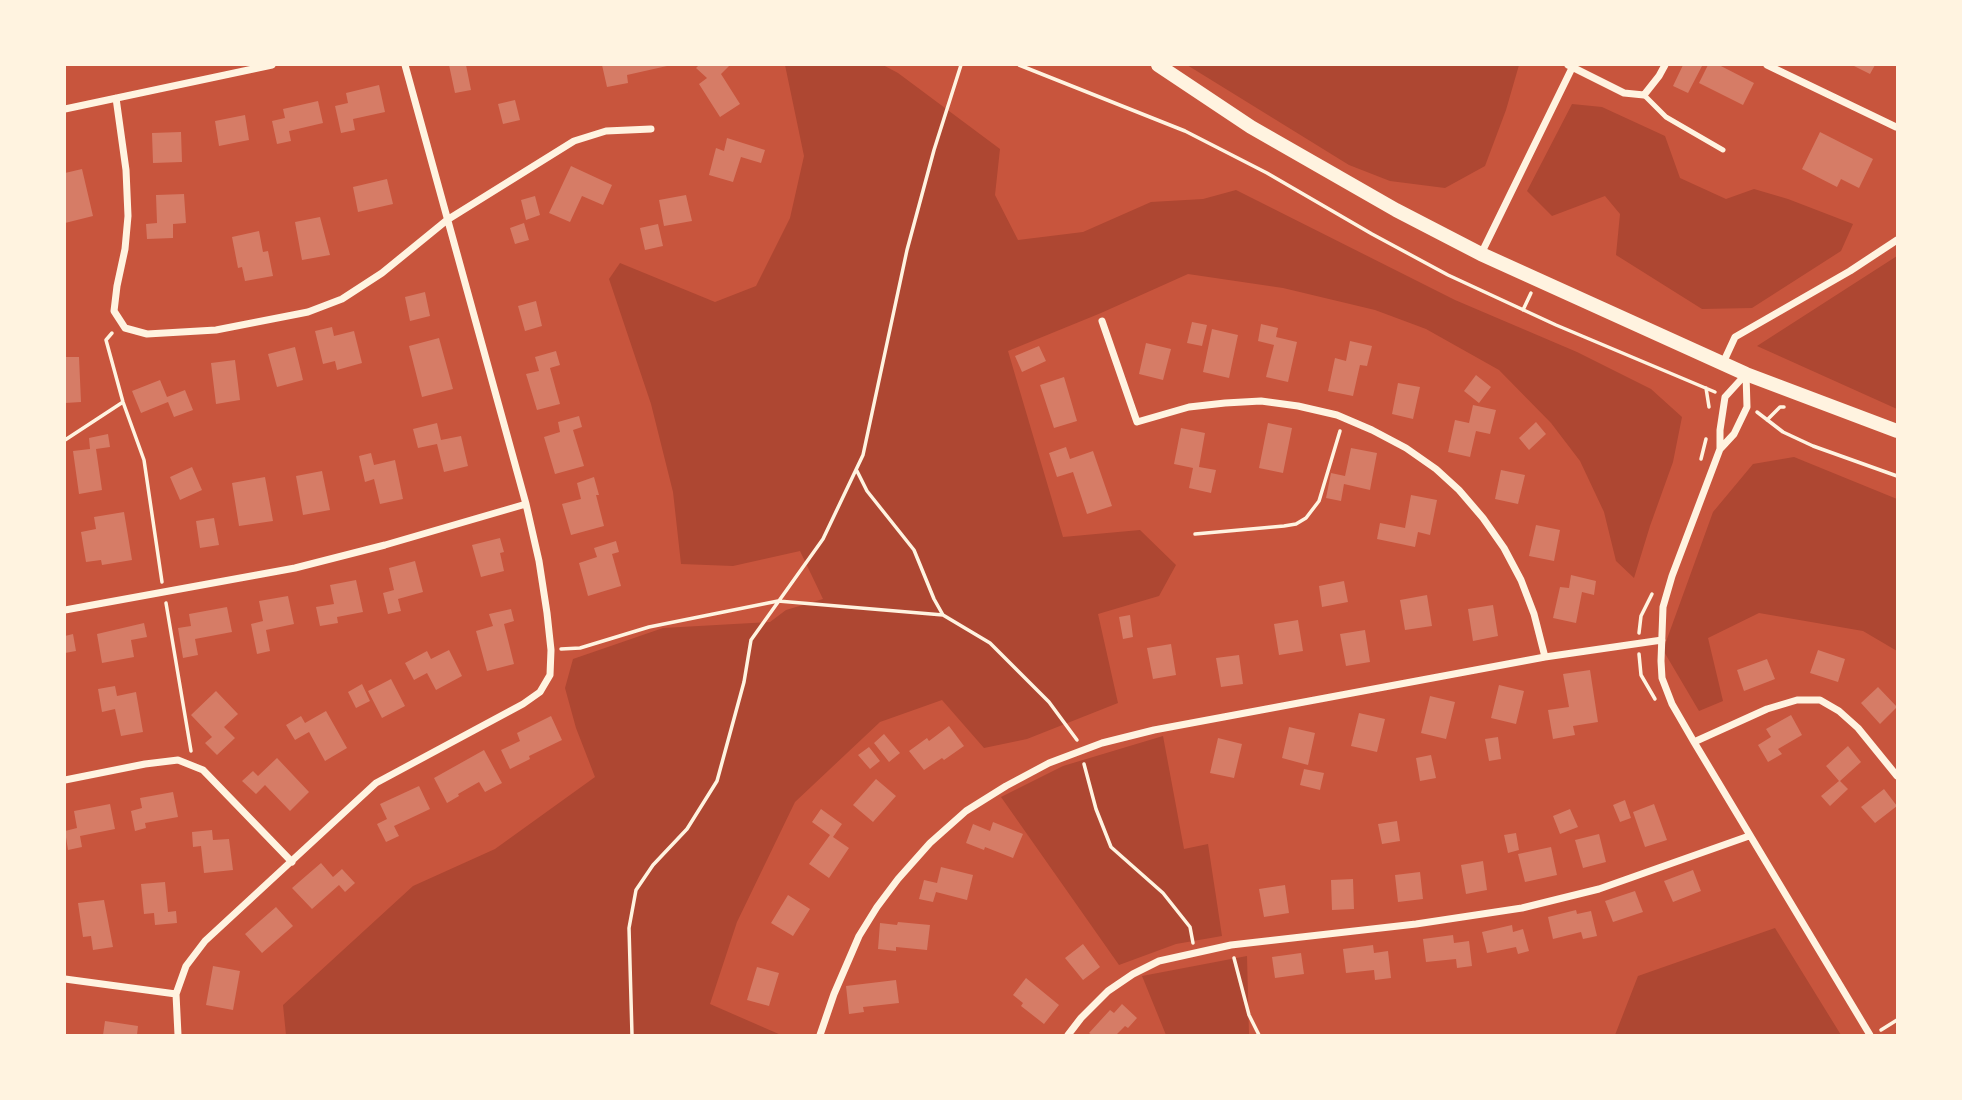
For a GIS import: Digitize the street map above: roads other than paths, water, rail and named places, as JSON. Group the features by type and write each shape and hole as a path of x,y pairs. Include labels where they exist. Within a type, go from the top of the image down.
{"main road":[{"path":"1158,65 1251,127 1396,210 1481,254 1746,374 1897,431"}],"street":[{"path":"65,109 272,65"},
{"path":"178,1035 176,994 186,966 205,941 376,783 523,704 540,692 550,675 551,650 539,561 526,504 405,65"},
{"path":"1481,254 1570,66 1624,93 1644,95 1665,65"},
{"path":"1767,65 1896,127"},
{"path":"116,98 126,170 128,216 114,311 125,328 147,334 216,330 308,312 342,299 382,273 447,220 574,141 606,131 651,129"},
{"path":"1723,363 1735,337 1850,271 1897,240"},
{"path":"1102,321 1137,422 1189,407 1261,401 1298,406 1345,418 1372,430 1406,448 1436,469 1483,518 1504,548 1521,580 1534,614 1545,657"},
{"path":"1720,449 1734,434 1747,407 1746,374"},
{"path":"1746,374 1725,397 1720,449 1663,607 1662,678 1672,705 1871,1035"},
{"path":"65,610 295,568 526,504"},
{"path":"820,1035 834,993 859,936 898,879 930,843 966,811 1049,762 1102,743 1154,730 1545,657 1662,640"},
{"path":"1694,742 1767,709 1797,699 1819,701 1839,711 1858,728 1897,776"},
{"path":"65,780 178,760 203,771 292,862"},
{"path":"1068,1035 1108,991 1159,961 1231,945 1416,924 1522,908 1599,889 1749,836"},
{"path":"65,979 176,994"}],"lane":[{"path":"1644,95 1666,117 1723,150"}]}
